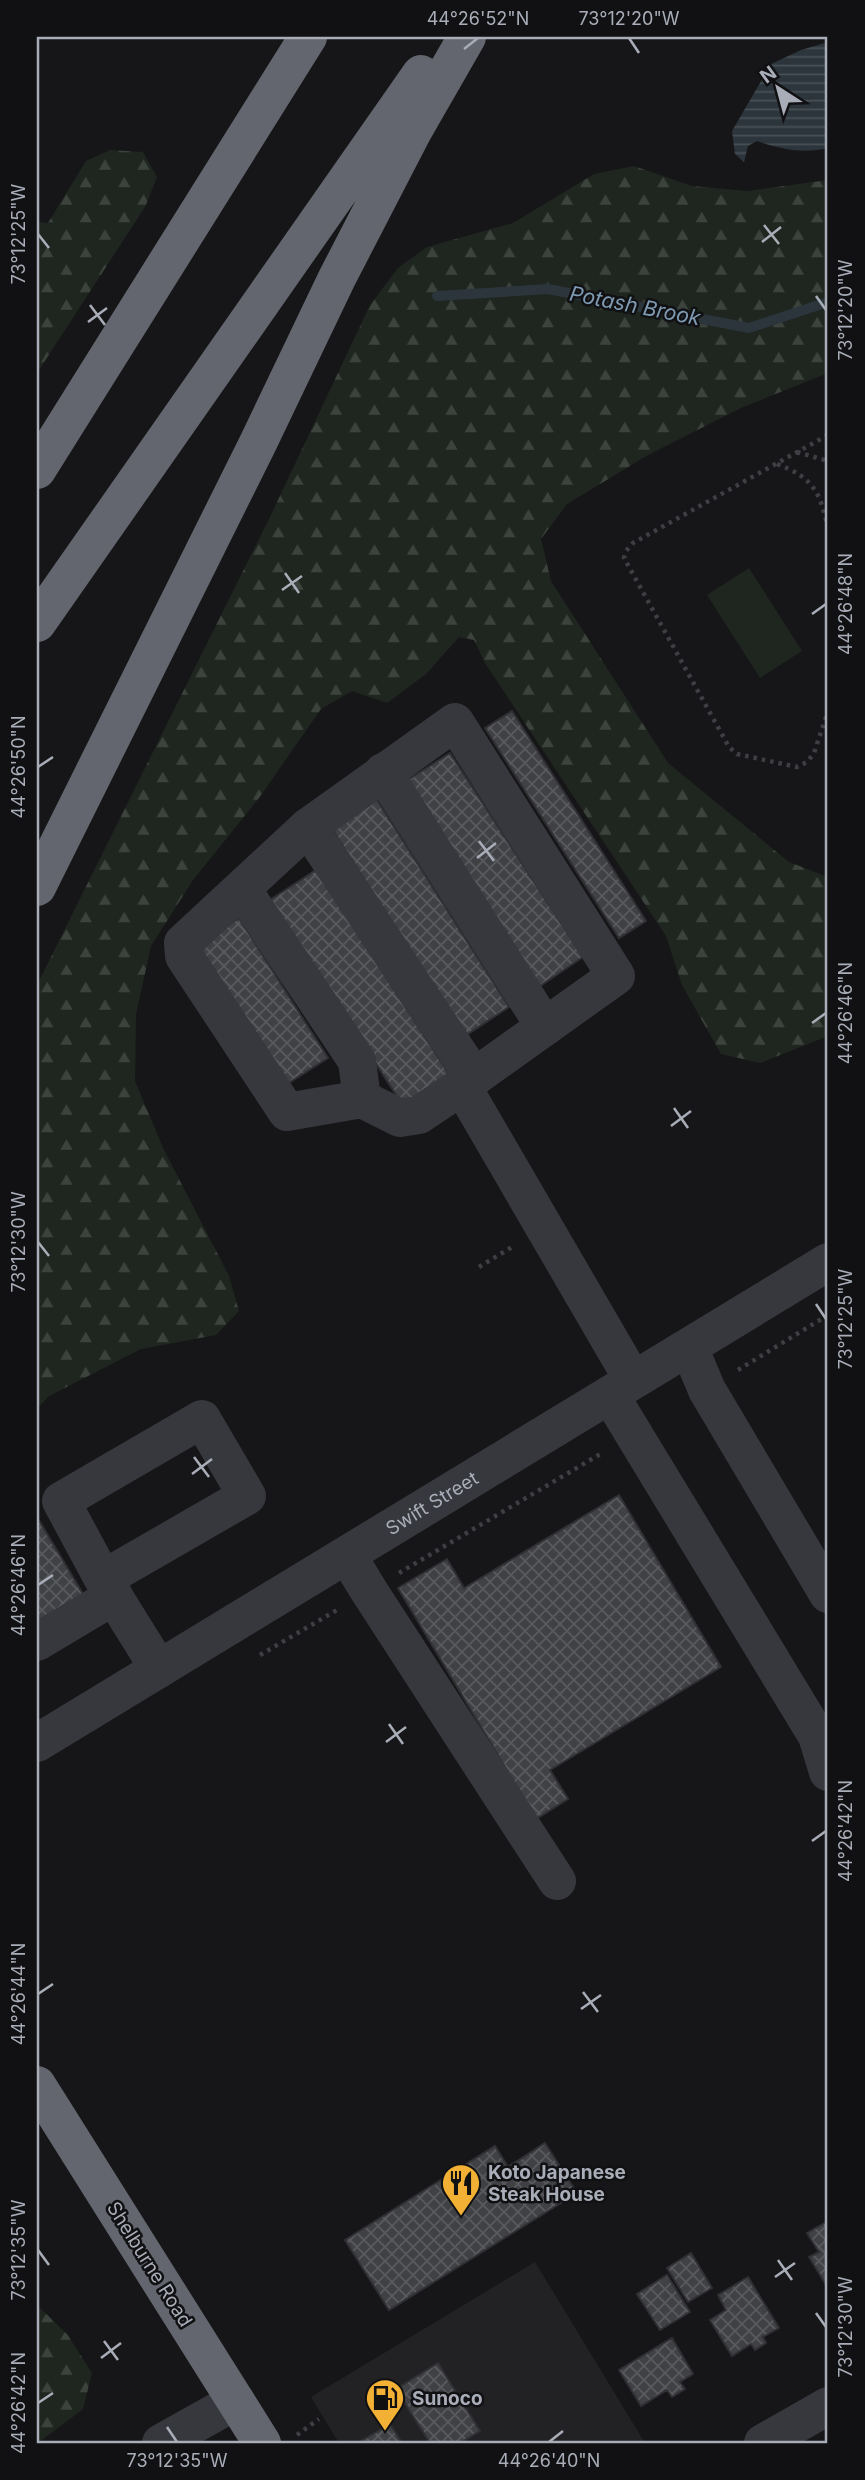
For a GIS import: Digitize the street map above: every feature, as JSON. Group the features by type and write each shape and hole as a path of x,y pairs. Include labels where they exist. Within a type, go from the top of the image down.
{"highway":[{"path":"37,470 308,37"},
{"path":"37,622 446,37"},
{"path":"37,887 343,266 413,131 467,37"},
{"name":"Shelburne Road","path":"37,2085 236,2401 277,2440"}],"street":[{"path":"455,722 616,976 419,1115 400,1118 362,1099 287,1112 184,956 183,943 309,827 383,772 455,722"},
{"path":"383,772 545,1027"},
{"path":"309,827 468,1082 621,1387 633,1434 817,1736 828,1772"},
{"path":"242,889 357,1061 362,1099"},
{"name":"Swift Street","path":"37,1743 828,1262"},
{"path":"689,1346 707,1390 828,1594"},
{"path":"37,1642 108,1587 247,1496 202,1419 61,1501 108,1587 159,1670"},
{"path":"347,1555 557,1881"},
{"path":"161,2443 236,2401"},
{"path":"763,2443 828,2406"}],"path":[{"path":"828,435 633,543 624,558 729,747 737,754 797,767 807,762 814,753 828,711"},
{"path":"796,452 828,461"},
{"path":"776,464 794,470 807,479 818,492 828,529"},
{"path":"707,1390 828,1315"},
{"path":"253,1659 633,1434"},
{"path":"277,2440 319,2420"}],"shaded area":[{"path":"828,42 828,148 792,150 757,141 748,146 744,162 735,154 732,131 771,64 801,50"},
{"path":"535,2262 645,2443 339,2443 311,2397"}],"green space":[{"path":"110,150 143,152 157,177 145,207 37,373 37,222 48,223 86,161"},
{"path":"634,166 692,186 747,191 828,180 828,373 741,408 648,455 567,504 541,539 551,581 668,763 789,862 828,877 828,1036 760,1063 721,1054 682,985 666,936 485,663 474,640 459,637 426,674 387,703 352,691 321,709 259,798 193,880 151,946 136,1014 135,1081 164,1150 229,1276 239,1311 216,1335 141,1349 49,1396 37,1409 37,985 270,517 370,305 398,268 427,247 513,223 594,174"},
{"path":"749,568 802,651 760,678 707,595"},
{"path":"37,2305 67,2334 92,2373 83,2409 38,2443"}],"building":[{"path":"512,711 646,921 619,938 485,728"},
{"path":"450,753 583,957 540,986 406,781"},
{"path":"377,800 509,1007 465,1036 332,829"},
{"path":"316,870 451,1077 404,1107 270,900"},
{"path":"239,918 328,1058 284,1086 194,947"},
{"path":"619,1495 721,1667 550,1770 568,1799 536,1819 398,1588 447,1559 464,1588"},
{"path":"37,1517 83,1594 37,1622"},
{"name":"Koto Japanese Steak House","path":"545,2143 577,2193 389,2310 345,2240 495,2146 508,2167"},
{"path":"828,2221 828,2288 809,2257 819,2252 807,2233"},
{"path":"691,2253 712,2288 688,2302 667,2268"},
{"path":"667,2275 690,2312 660,2330 637,2294"},
{"path":"748,2277 779,2328 763,2337 766,2343 755,2350 751,2344 732,2356 710,2320 726,2310 718,2295"},
{"path":"672,2338 693,2374 680,2382 685,2389 672,2397 667,2390 641,2406 619,2370"},
{"path":"438,2363 480,2431 460,2443 430,2443 396,2389"},
{"name":"Sunoco","path":"390,2424 402,2443 362,2443 361,2441"}],"waterway":[{"name":"Potash Brook","path":"437,296 548,289 749,328 828,302"}],"place":[{"name":"Koto Japanese Steak House","path":"461,2217"},
{"name":"Sunoco","path":"385,2432"}]}
